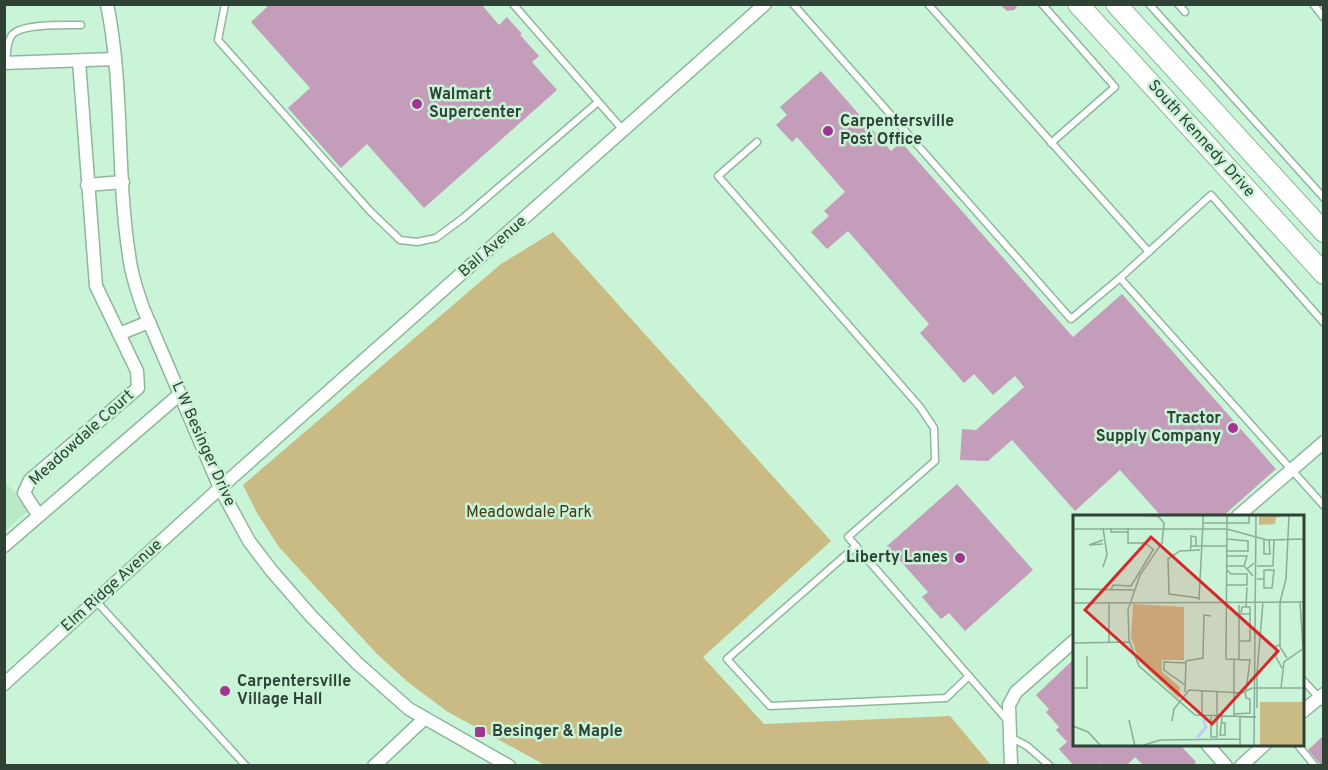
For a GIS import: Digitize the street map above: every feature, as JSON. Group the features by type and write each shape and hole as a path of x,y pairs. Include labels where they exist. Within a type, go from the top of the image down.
{"main road":[{"name":"South Kennedy Drive","path":"1078,4 1323,274"},
{"name":"South Kennedy Drive","path":"1116,4 1323,232"}],"street":[{"name":"L W Besinger Drive","path":"107,4 115,58 129,255 134,279 149,322 220,488 249,541 283,584 357,663 424,719 509,765"},
{"name":"Ball Avenue","path":"220,488 765,4"},
{"path":"5,63 115,58"},
{"name":"Meadowdale Court","path":"39,516 24,493 30,480 138,388 137,372 96,286 79,61"},
{"path":"87,184 123,182"},
{"path":"119,334 149,322"},
{"name":"Meadowdale Court","path":"4,546 180,394"},
{"path":"1239,515 1323,442"},
{"name":"Elm Ridge Avenue","path":"4,684 220,488"},
{"path":"1011,765 1009,705 1016,692 1073,642"},
{"path":"1304,711 1322,698"},
{"path":"374,765 424,719"},
{"path":"1209,746 1226,765"},
{"path":"1241,765 1263,746"}],"lane":[{"path":"225,4 218,40 370,211 400,240 417,242 436,238 464,218 598,102"},
{"path":"513,4 624,131"},
{"path":"793,4 1071,319 1211,195 1323,323"},
{"path":"1042,4 1115,87 1052,142"},
{"path":"1149,4 1323,198"},
{"path":"1178,4 1185,12"},
{"path":"1313,4 1323,18"},
{"path":"931,6 1149,252"},
{"path":"5,63 10,38 18,30 81,25"},
{"path":"757,142 718,176 920,407 934,428 935,461 848,537 1008,721"},
{"path":"1120,278 1322,502"},
{"path":"856,546 727,659 770,706 946,698 969,676"},
{"path":"96,601 246,765"},
{"path":"1304,681 1322,698"},
{"path":"1009,737 1027,746 1050,765"},
{"path":"1299,746 1316,765"}],"shaded area":[{"path":"4,481 30,509 5,531 4,531"}],"green space":[{"name":"Meadowdale Park","path":"553,232 831,541 703,657 764,724 950,716 991,765 545,765 448,712 409,683 376,653 279,547 257,513 243,485 501,264"}],"building":[{"name":"Walmart Supercenter","path":"265,4 481,4 499,25 507,17 539,56 532,62 557,90 424,208 367,144 341,168 288,108 310,88 251,22 267,7"},
{"path":"999,4 1019,4 1014,10 1007,11"},
{"path":"821,71 891,151 901,142 1073,337 1122,294 1276,469 1224,515 1160,515 1120,470 1075,511 1012,440 988,461 960,460 962,429 976,430 1024,387 1015,376 993,395 974,374 964,383 920,333 929,324 848,231 827,249 811,232 829,216 824,211 845,192 797,137 792,142 776,125 787,115 780,107"},
{"name":"Liberty Lanes","path":"957,484 1033,570 965,631 949,613 941,619 922,597 928,592 887,546"},
{"path":"1073,660 1073,746 1181,746 1196,762 1193,766 1144,766 1135,757 1126,766 1102,766 1100,763 1097,766 1074,766 1059,749 1067,742 1056,730 1059,727 1046,712 1049,709 1036,695"},
{"path":"1324,735 1324,766 1322,766 1308,750"}],"place":[{"name":"Walmart Supercenter","path":"417,104"},
{"name":"Carpentersville Post Office","path":"828,131"},
{"name":"Tractor Supply Company","path":"1233,428"},
{"name":"Liberty Lanes","path":"960,558"},
{"name":"Carpentersville Village Hall","path":"225,691"},
{"name":"Besinger & Maple","path":"480,732"}]}
